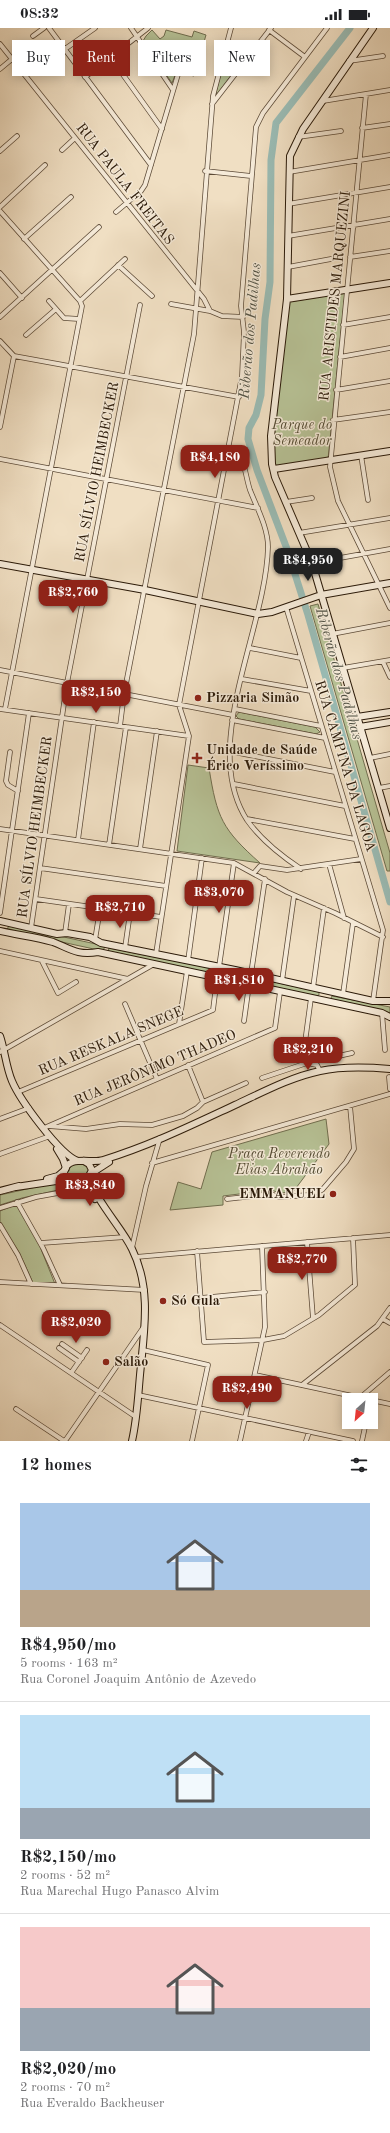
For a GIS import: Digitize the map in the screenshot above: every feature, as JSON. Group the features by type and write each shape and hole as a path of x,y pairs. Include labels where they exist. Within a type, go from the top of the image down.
{"main road":[{"path":"372,28 298,137 290,156 288,172 287,299 271,436 274,470 279,489 312,563 332,634 389,820 390,828"},
{"path":"287,299 390,283"},
{"path":"274,470 390,451"},
{"path":"0,564 89,579 258,614 312,599 322,598 329,594 390,583"},
{"path":"357,717 390,712"},
{"path":"360,727 390,722"},
{"path":"3,922 57,934 65,933 110,945 373,1001 390,1001"},
{"path":"1,931 7,928 3,922"},
{"path":"1,931 54,943 65,949 82,953 98,952 108,954 382,1013 390,1017"},
{"path":"108,954 106,948 110,945"},
{"path":"314,999 322,996 320,989"},
{"path":"330,1002 328,997 332,992"},
{"path":"0,1036 2,1051 10,1077 29,1108 46,1127 63,1159 66,1169 64,1177 70,1183"},
{"path":"0,1191 55,1177 81,1161 99,1162 129,1151 272,1088 320,1071 354,1068 390,1069"},
{"path":"50,1136 68,1156 91,1167 93,1189 136,1256 145,1290 142,1350 136,1417 132,1441"},
{"path":"79,1184 99,1167 129,1151"},
{"path":"16,1187 56,1181 79,1184 89,1191 111,1217"}],"street":[{"path":"33,36 44,28"},
{"path":"49,28 58,40"},
{"path":"95,28 65,49 151,165"},
{"path":"131,28 173,90"},
{"path":"130,42 148,28"},
{"path":"228,40 231,28"},
{"path":"156,954 189,736 179,704 239,397 243,367 243,317 241,306 255,132 258,121 327,28"},
{"path":"262,40 270,29 305,57"},
{"name":"RUA PAULA FREITAS","path":"0,44 12,59"},
{"path":"349,61 383,56"},
{"path":"0,69 12,59"},
{"name":"RUA PAULA FREITAS","path":"26,76 204,300 210,312"},
{"path":"123,76 162,129"},
{"path":"116,212 143,188 177,76"},
{"path":"120,726 124,694 194,334 212,105 219,76"},
{"path":"212,105 234,76"},
{"path":"322,101 390,90"},
{"name":"RUA ARISTIDES MARQUEZINI","path":"366,94 336,390 330,468 338,501 390,608"},
{"path":"362,128 390,124"},
{"path":"298,137 341,131"},
{"path":"0,151 17,136"},
{"path":"62,150 75,138"},
{"path":"288,172 390,155"},
{"path":"0,207 45,165"},
{"path":"206,171 251,176"},
{"path":"288,204 390,187"},
{"path":"24,238 71,197"},
{"path":"0,211 80,301 82,306 11,672 5,710"},
{"path":"288,236 390,219"},
{"path":"0,317 99,227"},
{"path":"350,257 390,250"},
{"path":"80,301 125,259"},
{"path":"288,267 331,260"},
{"path":"118,265 152,296"},
{"path":"0,273 22,298"},
{"path":"49,301 64,318 79,319"},
{"path":"171,304 197,308 222,316 243,317"},
{"name":"RUA SÍLVIO HEIMBECKER","path":"31,928 67,683 89,579 140,305"},
{"path":"26,335 56,309"},
{"path":"343,325 390,317"},
{"path":"0,341 14,356 239,397"},
{"path":"340,357 390,348"},
{"path":"0,427 14,356"},
{"path":"336,390 390,381"},
{"path":"334,420 390,412"},
{"path":"229,447 241,460 258,508 268,547 258,614 232,720 229,751 234,784 239,803 247,819 272,847 300,869"},
{"path":"361,455 368,500"},
{"path":"0,459 258,508"},
{"path":"286,502 312,498"},
{"path":"299,533 390,518"},
{"path":"312,563 390,549"},
{"name":"RUA CAMPINA DA LAGOA","path":"286,607 382,928 383,938 373,1001"},
{"path":"332,634 390,623"},
{"path":"250,648 301,658"},
{"path":"343,668 390,660"},
{"path":"383,662 390,677"},
{"path":"0,670 233,715"},
{"path":"242,679 311,692"},
{"path":"0,709 189,736"},
{"path":"235,709 321,726"},
{"path":"0,913 29,713"},
{"path":"232,720 325,738"},
{"path":"78,840 94,722"},
{"path":"109,845 126,727"},
{"path":"140,849 157,731"},
{"path":"229,751 335,772"},
{"path":"10,752 6,781 8,785 18,791"},
{"path":"370,758 390,754"},
{"path":"234,784 345,806"},
{"path":"379,788 390,786"},
{"path":"247,819 355,838"},
{"path":"0,829 234,863 294,896 324,908 383,938"},
{"path":"188,961 202,858"},
{"path":"254,873 260,866 282,870 300,869 361,859"},
{"path":"219,967 234,863"},
{"path":"328,864 344,918"},
{"path":"40,868 166,886"},
{"path":"251,974 265,879"},
{"path":"282,981 294,896"},
{"path":"36,899 161,917"},
{"path":"65,933 69,904"},
{"path":"313,988 324,908"},
{"path":"95,940 100,909"},
{"path":"125,948 130,913"},
{"path":"343,994 354,923"},
{"path":"0,952 128,979"},
{"path":"42,960 58,993 76,982"},
{"path":"2,1051 154,964"},
{"path":"180,1024 186,971"},
{"name":"RUA RESKALA SNEGE","path":"18,1092 213,1010 218,978"},
{"path":"244,1021 249,985"},
{"name":"RUA JERÔNIMO THADEO","path":"46,1127 275,1028 280,992"},
{"path":"314,999 303,1048 303,1057 307,1063 317,1065 320,1071"},
{"path":"125,1004 158,1079"},
{"path":"382,1013 385,1050"},
{"path":"262,1078 307,1063 352,1053"},
{"path":"188,1065 203,1102"},
{"path":"389,1077 390,1088"},
{"path":"46,1127 86,1129 120,1124 152,1125 183,1116 197,1108 203,1102 246,1084"},
{"path":"152,1163 390,1094"},
{"path":"226,1199 271,1194 279,1197 309,1195 322,1190 346,1162 354,1149 350,1106"},
{"path":"0,1119 29,1108"},
{"path":"0,1154 50,1136"},
{"path":"132,1248 152,1163 160,1138"},
{"path":"0,1208 17,1202 69,1191"},
{"path":"17,1202 41,1243 60,1286"},
{"path":"0,1225 18,1255 31,1284"},
{"path":"136,1256 390,1235"},
{"path":"41,1243 125,1237"},
{"path":"197,1251 204,1342 263,1340 287,1335 349,1292 355,1285 353,1238"},
{"path":"307,1242 313,1318"},
{"path":"240,1441 263,1340 265,1292 262,1246"},
{"path":"0,1282 145,1290"},
{"path":"201,1298 265,1292"},
{"path":"302,1385 383,1319 390,1308"},
{"path":"383,1319 390,1323"},
{"path":"0,1324 136,1417"},
{"path":"16,1409 65,1441 144,1326"},
{"path":"79,1362 61,1346 82,1358"},
{"path":"71,1373 87,1350"},
{"path":"142,1350 208,1365 192,1441"},
{"path":"367,1393 390,1372"},
{"path":"255,1375 342,1394"},
{"path":"138,1395 353,1441"},
{"path":"378,1403 390,1404"},
{"path":"362,1441 365,1429"},
{"path":"306,1441 309,1432"}],"green space":[{"path":"152,30 160,39 164,36 166,30 192,37 194,31 206,35 205,40 144,40"},
{"path":"167,76 175,76 172,83"},
{"path":"220,76 231,76 215,97"},
{"name":"Parque do Semeador","path":"345,293 328,459 275,467 273,440 288,302"},
{"path":"318,604 390,853 390,871 387,871 310,606"},
{"path":"239,712 315,727 320,732 316,734 239,719 236,716"},
{"path":"188,765 209,768 215,799 223,822 237,841 260,863 177,851"},
{"path":"9,925 105,946 103,951 7,930"},
{"path":"109,948 216,969 319,992 319,995 317,996 108,952"},
{"path":"332,996 390,1007 390,1014 330,1000"},
{"name":"Praça Reverendo Elias Abrahão","path":"326,1119 329,1144 293,1192 280,1193 271,1190 223,1196 223,1205 170,1210 178,1182 201,1189 212,1152"},
{"path":"82,1162 88,1166 89,1173 82,1181 72,1182 67,1178 66,1172 73,1164"},
{"path":"49,1184 62,1184 67,1188 22,1198 0,1205 0,1195"},
{"path":"17,1204 39,1244 55,1284 33,1283 20,1254 0,1222 0,1211"}],"waterway":[{"name":"Riberão dos Padilhas","path":"350,28 276,123 271,160 270,282 265,319 261,395 256,415 249,428 248,439 257,470 287,549 308,615 390,902"}],"place":[{"name":"Pizzaria Simão","path":"198,698"},
{"name":"Unidade de Saúde Érico Veríssimo","path":"197,758"},
{"name":"EMMANUEL","path":"333,1194"},
{"name":"Só Gula","path":"163,1301"},
{"name":"Salão","path":"106,1362"}]}
